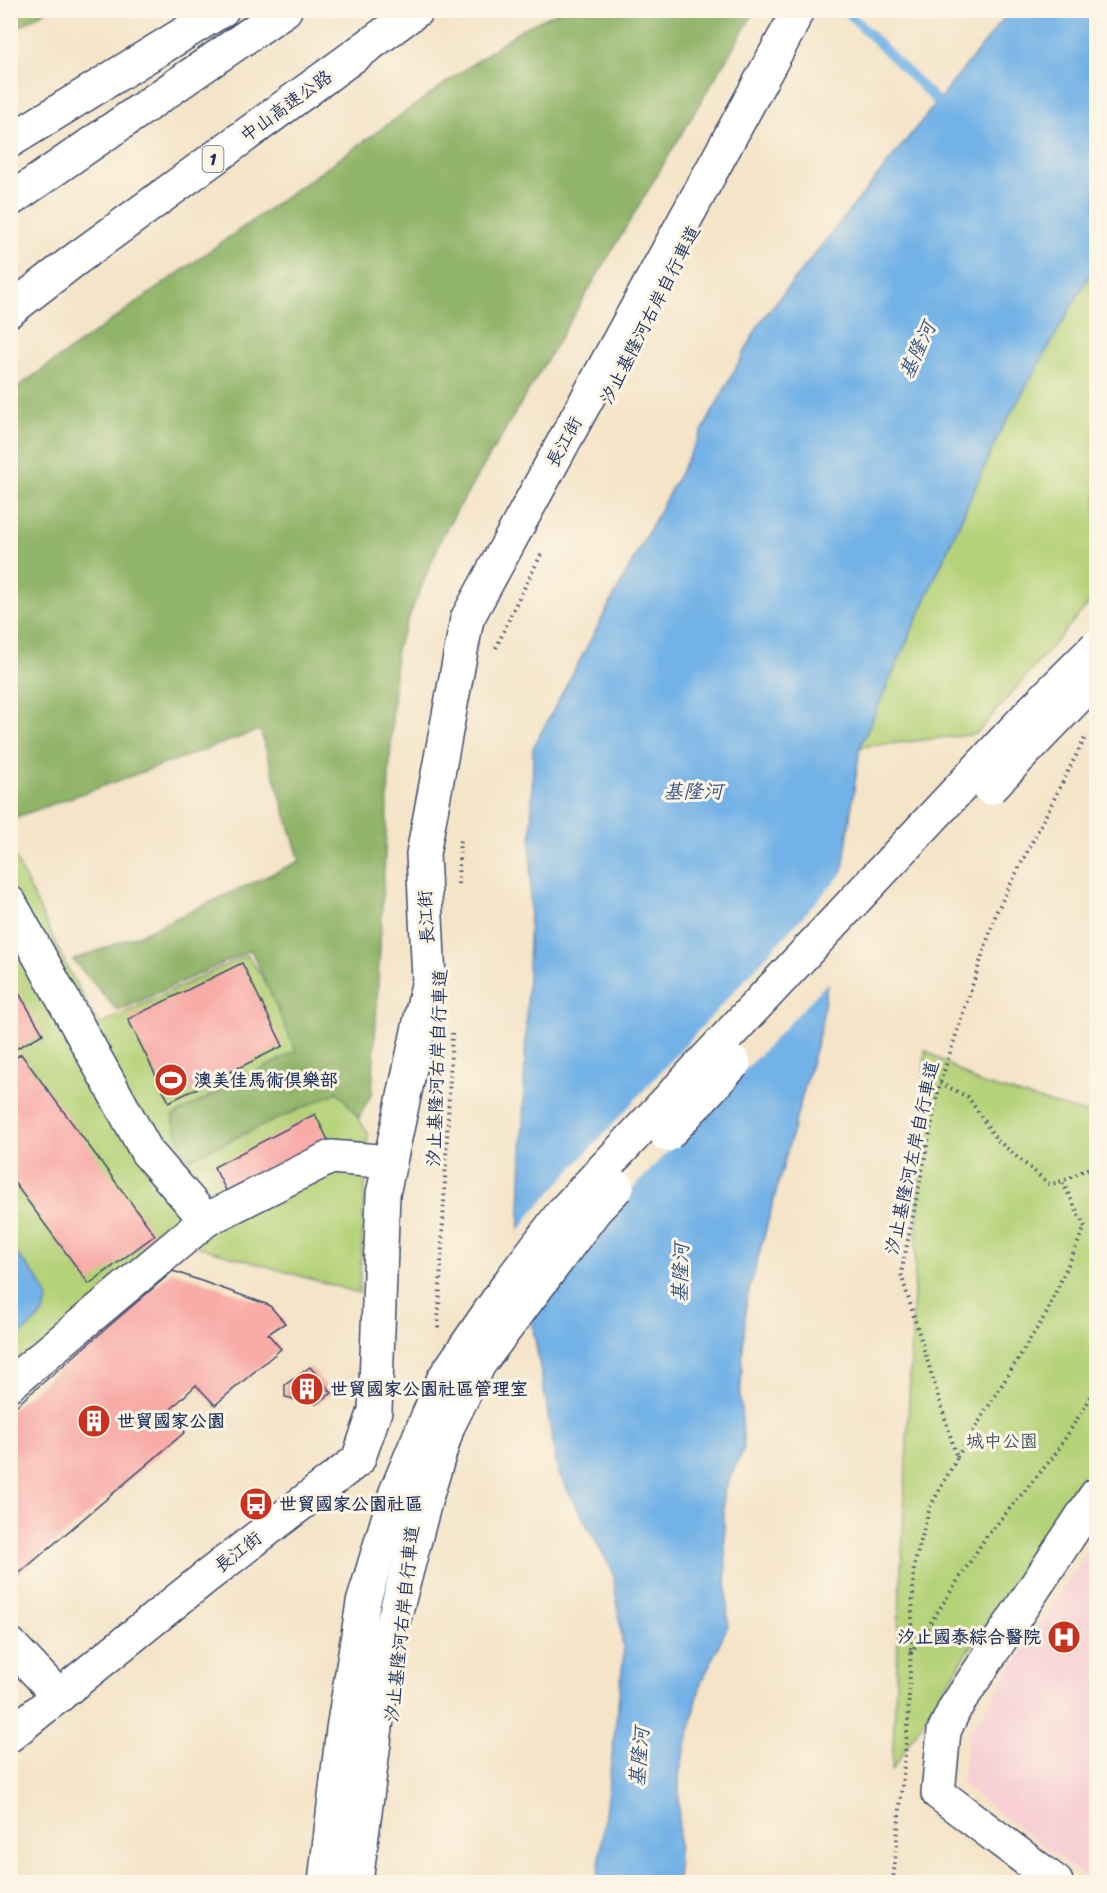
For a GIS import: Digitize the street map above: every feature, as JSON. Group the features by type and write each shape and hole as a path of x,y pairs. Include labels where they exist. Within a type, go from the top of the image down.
{"main road":[{"path":"10,141 222,10"},
{"path":"10,200 285,10"},
{"name":"中山高速公路","path":"10,310 72,262 417,10"},
{"name":"長江街","path":"10,1735 206,1577 358,1460 375,1411 383,1194 429,980 423,854 466,619 790,27 797,10"},
{"path":"325,1882 343,1729 363,1603 396,1492 444,1378 512,1279 562,1214 1030,713 1096,647"},
{"path":"356,1882 386,1649 426,1498 448,1426 479,1364 596,1209 700,1100 947,832 1096,678"},
{"path":"10,903 147,1152 206,1220"},
{"path":"10,1384 206,1220 331,1157 390,1162"},
{"path":"1056,1882 938,1793 944,1731 954,1708 1096,1495"},
{"path":"10,1644 59,1696"}],"path":[{"path":"495,651 543,551"},
{"name":"汐止基隆河左岸自行車道","path":"957,1458 901,1274 940,1083 997,911 1089,729"},
{"path":"458,887 461,827"},
{"name":"汐止基隆河右岸自行車道","path":"438,1338 452,1030"},
{"path":"940,1083 968,1097 996,1139 1049,1184 1063,1183 1083,1170 1096,1166"},
{"path":"893,1882 908,1722 914,1566 930,1507 957,1458 1046,1314 1085,1227 1063,1183"},
{"path":"911,1654 986,1536 1054,1456 1096,1389"}],"shaded area":[{"name":"汐止國泰綜合醫院","path":"1096,1539 1096,1882 1092,1882 962,1785 968,1735"}],"green space":[{"path":"11,10 46,10 46,11 11,32"},
{"path":"562,10 755,11 443,534 396,649 372,1093 359,1118 338,1092 186,1160 172,1116 296,1051 251,950 118,1011 73,960 139,935 300,861 260,730 11,819 11,392 522,29"},
{"path":"1096,264 1096,595 976,734 860,747 998,436"},
{"name":"澳美佳馬術俱樂部","path":"10,847 67,967 99,1025 247,955 368,1133 359,1293 189,1244 11,1396"},
{"name":"城中公園","path":"925,1050 979,1083 1096,1116 1096,1473 994,1611 892,1770"}],"water":[{"name":"基隆河","path":"1010,11 1096,11 1096,264 998,436 860,747 821,1027 746,1302 740,1397 744,1448 723,1493 728,1625 701,1683 679,1774 678,1882 597,1882 624,1654 613,1572 558,1472 519,1246 533,748 761,321"},
{"path":"1096,957 1096,1016 1088,987"},
{"path":"11,1247 38,1279 48,1298 42,1315 11,1344"}],"pier":[{"path":"846,869 831,979 604,1219 529,1318 516,1236 529,1216"}],"building":[{"path":"1096,886 1096,900 1092,899"},
{"path":"242,963 283,1046 169,1102 128,1019"},
{"path":"10,978 43,1034 10,1052"},
{"path":"21,1054 155,1235 89,1284 10,1177 10,1061"},
{"path":"315,1114 328,1140 227,1192 214,1167"},
{"name":"世貿國家公園","path":"173,1271 269,1305 285,1323 268,1334 281,1349 215,1405 196,1385 170,1410 185,1432 15,1577 10,1571 10,1411"},
{"name":"世貿國家公園社區管理室","path":"310,1367 332,1393 316,1404 285,1397 285,1385"}],"waterway":[{"path":"845,10 946,110"}],"place":[{"name":"澳美佳馬術俱樂部","path":"171,1080"},
{"name":"世貿國家公園社區管理室","path":"307,1389"},
{"name":"世貿國家公園","path":"94,1421"},
{"name":"世貿國家公園社區","path":"256,1504"},
{"name":"汐止國泰綜合醫院","path":"1064,1637"}]}
